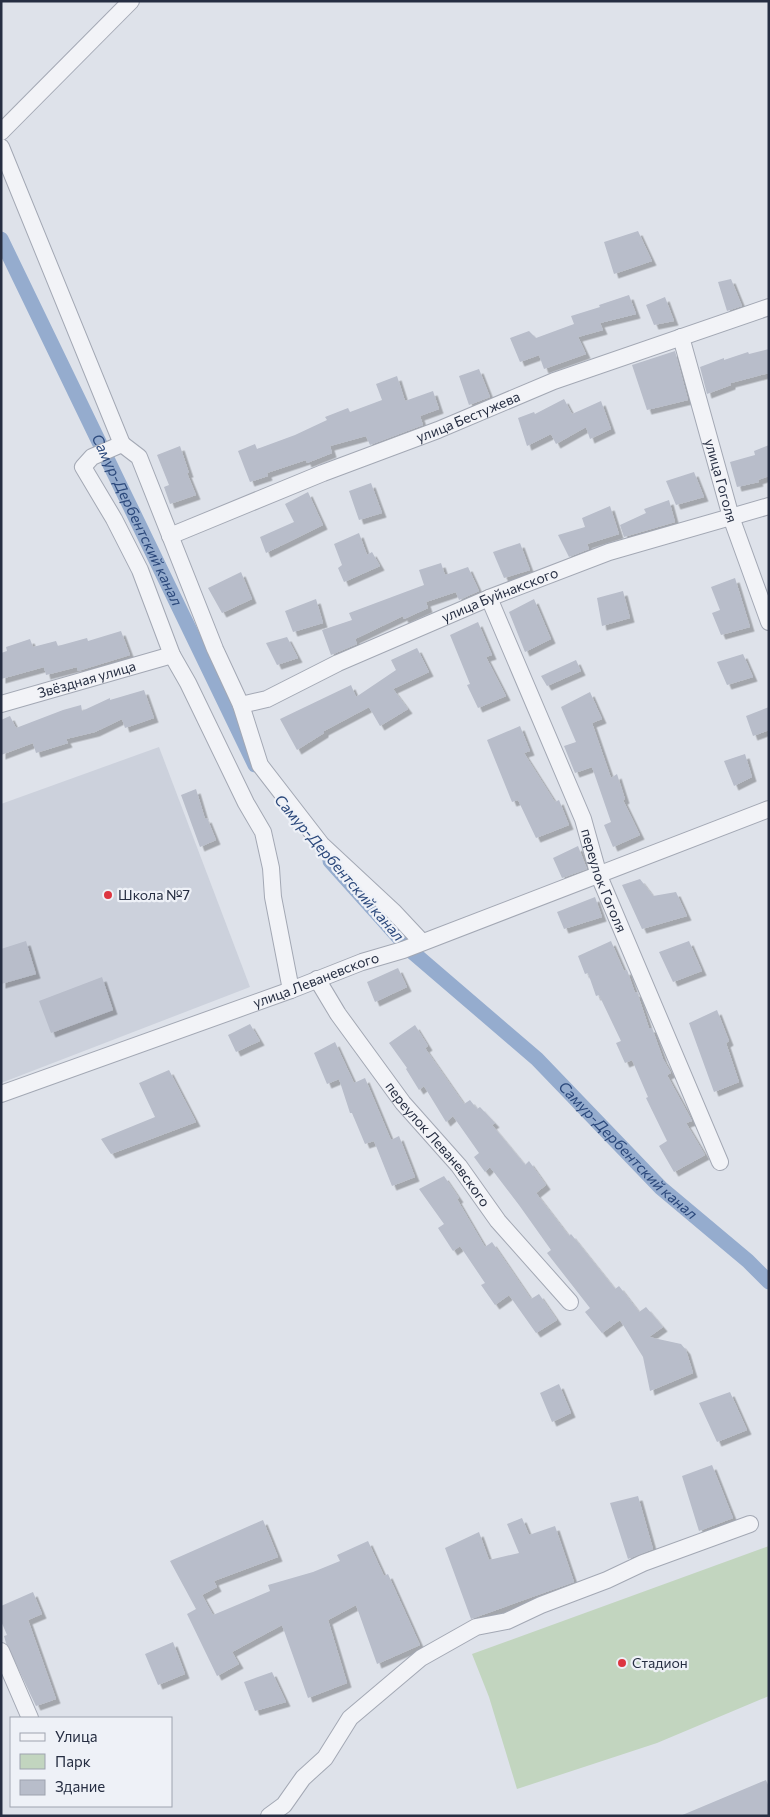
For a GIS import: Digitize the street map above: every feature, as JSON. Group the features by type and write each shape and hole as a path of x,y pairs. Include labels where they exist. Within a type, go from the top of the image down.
{"street":[{"path":"1,132 132,1"},
{"path":"1,147 118,446 139,457 215,650 241,706 260,765 322,844 393,911 413,946"},
{"name":"улица Бестужева","path":"170,536 438,430 554,380 769,306"},
{"name":"улица Гоголя","path":"681,337 731,517 769,622"},
{"path":"118,446 92,457 83,467 114,519 140,570 172,654 263,832 271,868 273,897 291,990"},
{"name":"улица Буйнакского","path":"241,706 267,699 347,659 489,598 609,552 769,506"},
{"name":"переулок Гоголя","path":"489,598 583,819 599,876 720,1162"},
{"name":"Звёздная улица","path":"1,704 172,654"},
{"name":"улица Леваневского","path":"1,1094 291,990 362,962 413,946 769,809"},
{"name":"переулок Леваневского","path":"317,979 338,1014 403,1103 459,1166 498,1221 570,1302"},
{"path":"270,1816 284,1805 303,1778 325,1758 350,1718 421,1658 476,1627 507,1621 541,1605 607,1580 643,1563 750,1524"},
{"path":"1,1651 30,1717"}],"shaded area":[{"name":"Школа №7","path":"159,747 250,987 1,1083 1,804"}],"green space":[{"name":"Стадион","path":"769,1546 769,1696 657,1743 517,1789 489,1697 472,1654"}],"building":[{"path":"638,231 652,261 614,274 604,242"},
{"path":"731,279 742,306 727,311 718,282"},
{"path":"629,295 636,314 600,323 603,330 578,337 586,354 544,369 539,355 520,362 510,338 529,331 536,338 574,324 571,316"},
{"path":"665,297 674,321 654,325 646,305"},
{"path":"769,349 769,373 731,383 731,385 707,394 700,367 724,358 724,360 748,352 749,354"},
{"path":"675,351 688,400 647,410 632,365"},
{"path":"479,369 490,397 469,405 459,376"},
{"path":"397,376 405,401 433,391 439,409 420,416 423,425 370,445 366,436 330,446 332,453 307,463 306,460 267,473 268,476 250,482 238,451 255,444 257,449 295,435 327,420 325,417 348,408 350,412 382,400 376,384"},
{"path":"564,399 572,414 601,401 611,429 590,439 586,427 556,444 551,434 527,446 518,418 534,412 535,414"},
{"path":"769,445 769,476 758,480 759,482 737,487 730,462 755,455 754,451"},
{"path":"180,446 189,473 187,473 196,495 170,504 164,487 169,485 157,455"},
{"path":"694,472 704,497 676,505 666,481"},
{"path":"371,483 382,513 359,520 349,491"},
{"path":"308,492 323,525 266,553 260,537 294,522 285,504"},
{"path":"669,500 675,522 624,537 620,525 646,513 644,509"},
{"path":"610,506 619,534 587,544 589,549 569,557 558,535 585,527 582,518"},
{"path":"359,533 367,555 372,552 380,566 344,582 338,568 342,565 334,544"},
{"path":"520,543 530,570 504,578 493,552"},
{"path":"441,563 445,575 468,567 479,591 459,600 456,592 426,602 428,608 404,619 403,616 355,639 357,644 331,655 322,630 352,620 349,613 424,585 419,570"},
{"path":"241,572 252,599 222,613 208,588"},
{"path":"735,578 750,627 721,635 712,613 720,610 711,587"},
{"path":"623,591 630,618 602,626 597,598"},
{"path":"316,599 323,623 293,632 285,611"},
{"path":"534,599 551,639 525,652 509,612"},
{"path":"478,622 492,655 486,657 506,696 478,708 467,685 470,684 450,635"},
{"path":"121,631 130,655 78,671 77,667 46,675 44,667 1,679 1,653 7,651 6,647 30,639 33,647 56,641 58,646 87,638 88,641"},
{"path":"287,637 298,658 277,665 266,643"},
{"path":"417,648 429,672 393,689 408,709 380,726 369,707 324,731 324,733 297,750 280,719 351,685 356,697 396,670 391,660"},
{"path":"743,654 753,677 727,685 717,662"},
{"path":"576,660 581,671 547,686 541,676"},
{"path":"144,690 154,718 125,728 122,719 95,732 66,739 68,743 36,753 33,743 1,755 1,720 10,716 16,728 63,710 81,705 82,711 110,698 110,700"},
{"path":"590,692 602,719 592,723 611,778 617,774 625,799 623,800 640,835 613,847 604,825 611,822 592,767 575,773 564,746 576,742 561,707"},
{"path":"769,707 769,730 753,736 746,716"},
{"path":"520,726 530,751 524,753 555,802 559,800 569,825 536,838 518,800 512,802 487,740"},
{"path":"745,754 752,777 734,786 724,761"},
{"path":"196,789 205,819 207,818 216,840 200,847 181,795"},
{"path":"578,846 587,869 562,878 553,858"},
{"path":"640,879 653,896 676,892 687,916 642,929 622,885"},
{"path":"595,897 602,917 564,929 557,912"},
{"path":"26,941 36,974 1,984 1,949"},
{"path":"611,941 624,971 627,970 635,993 637,992 649,1028 652,1028 663,1059 671,1073 667,1075 692,1121 686,1123 705,1155 674,1172 659,1146 667,1141 646,1098 648,1097 632,1060 625,1063 616,1043 621,1041 599,995 596,996 588,973 585,974 578,956"},
{"path":"689,941 702,971 673,982 659,952"},
{"path":"398,968 407,987 375,1002 367,982"},
{"path":"102,977 113,1010 51,1033 39,1001"},
{"path":"717,1010 729,1041 726,1043 739,1082 714,1092 689,1023"},
{"path":"250,1024 260,1041 236,1052 228,1035"},
{"path":"415,1025 428,1046 425,1048 464,1104 470,1100 477,1109 480,1107 495,1123 492,1125 525,1165 529,1161 546,1185 536,1193 569,1236 571,1234 615,1289 619,1286 639,1312 646,1307 663,1327 649,1337 681,1344 686,1350 693,1373 650,1391 643,1357 620,1320 602,1333 585,1312 590,1308 547,1253 551,1250 519,1205 490,1167 485,1172 474,1157 479,1153 453,1116 446,1122 424,1086 419,1090 407,1068 389,1043"},
{"path":"335,1042 354,1083 365,1078 391,1140 399,1136 415,1177 392,1186 374,1141 365,1144 352,1113 350,1113 339,1079 327,1084 314,1053"},
{"path":"169,1070 196,1122 111,1154 101,1139 155,1117 139,1083"},
{"path":"444,1176 459,1198 457,1199 485,1247 492,1242 531,1299 539,1294 557,1320 536,1333 509,1295 495,1305 481,1285 485,1283 460,1246 453,1251 438,1228 444,1224 419,1189"},
{"path":"559,1384 571,1413 552,1422 540,1393"},
{"path":"730,1392 747,1430 717,1442 699,1403"},
{"path":"712,1465 733,1518 699,1531 682,1476"},
{"path":"638,1496 653,1549 628,1559 610,1503"},
{"path":"522,1518 529,1535 555,1526 574,1582 471,1619 445,1548 479,1532 489,1560 519,1553 507,1524"},
{"path":"263,1520 278,1557 214,1581 217,1587 202,1595 213,1615 270,1591 268,1585 313,1572 340,1561 337,1555 368,1541 384,1576 388,1574 420,1645 377,1664 356,1605 328,1620 347,1683 308,1698 282,1625 232,1652 239,1664 217,1676 187,1614 196,1609 170,1561"},
{"path":"33,1592 42,1614 28,1620 56,1699 36,1706 6,1643 4,1636 7,1635 1,1621 1,1606"},
{"path":"173,1642 185,1674 158,1685 145,1654"},
{"path":"272,1672 286,1702 255,1711 244,1682"},
{"path":"766,1780 769,1787 769,1816 680,1816"}],"waterway":[{"name":"Самур-Дербентский канал","path":"1,239 255,765"},
{"name":"Самур-Дербентский канал","path":"330,861 410,950 537,1059 661,1188 748,1261 769,1282"}],"place":[{"name":"Школа №7","path":"108,895"},
{"name":"Стадион","path":"622,1663"}]}
